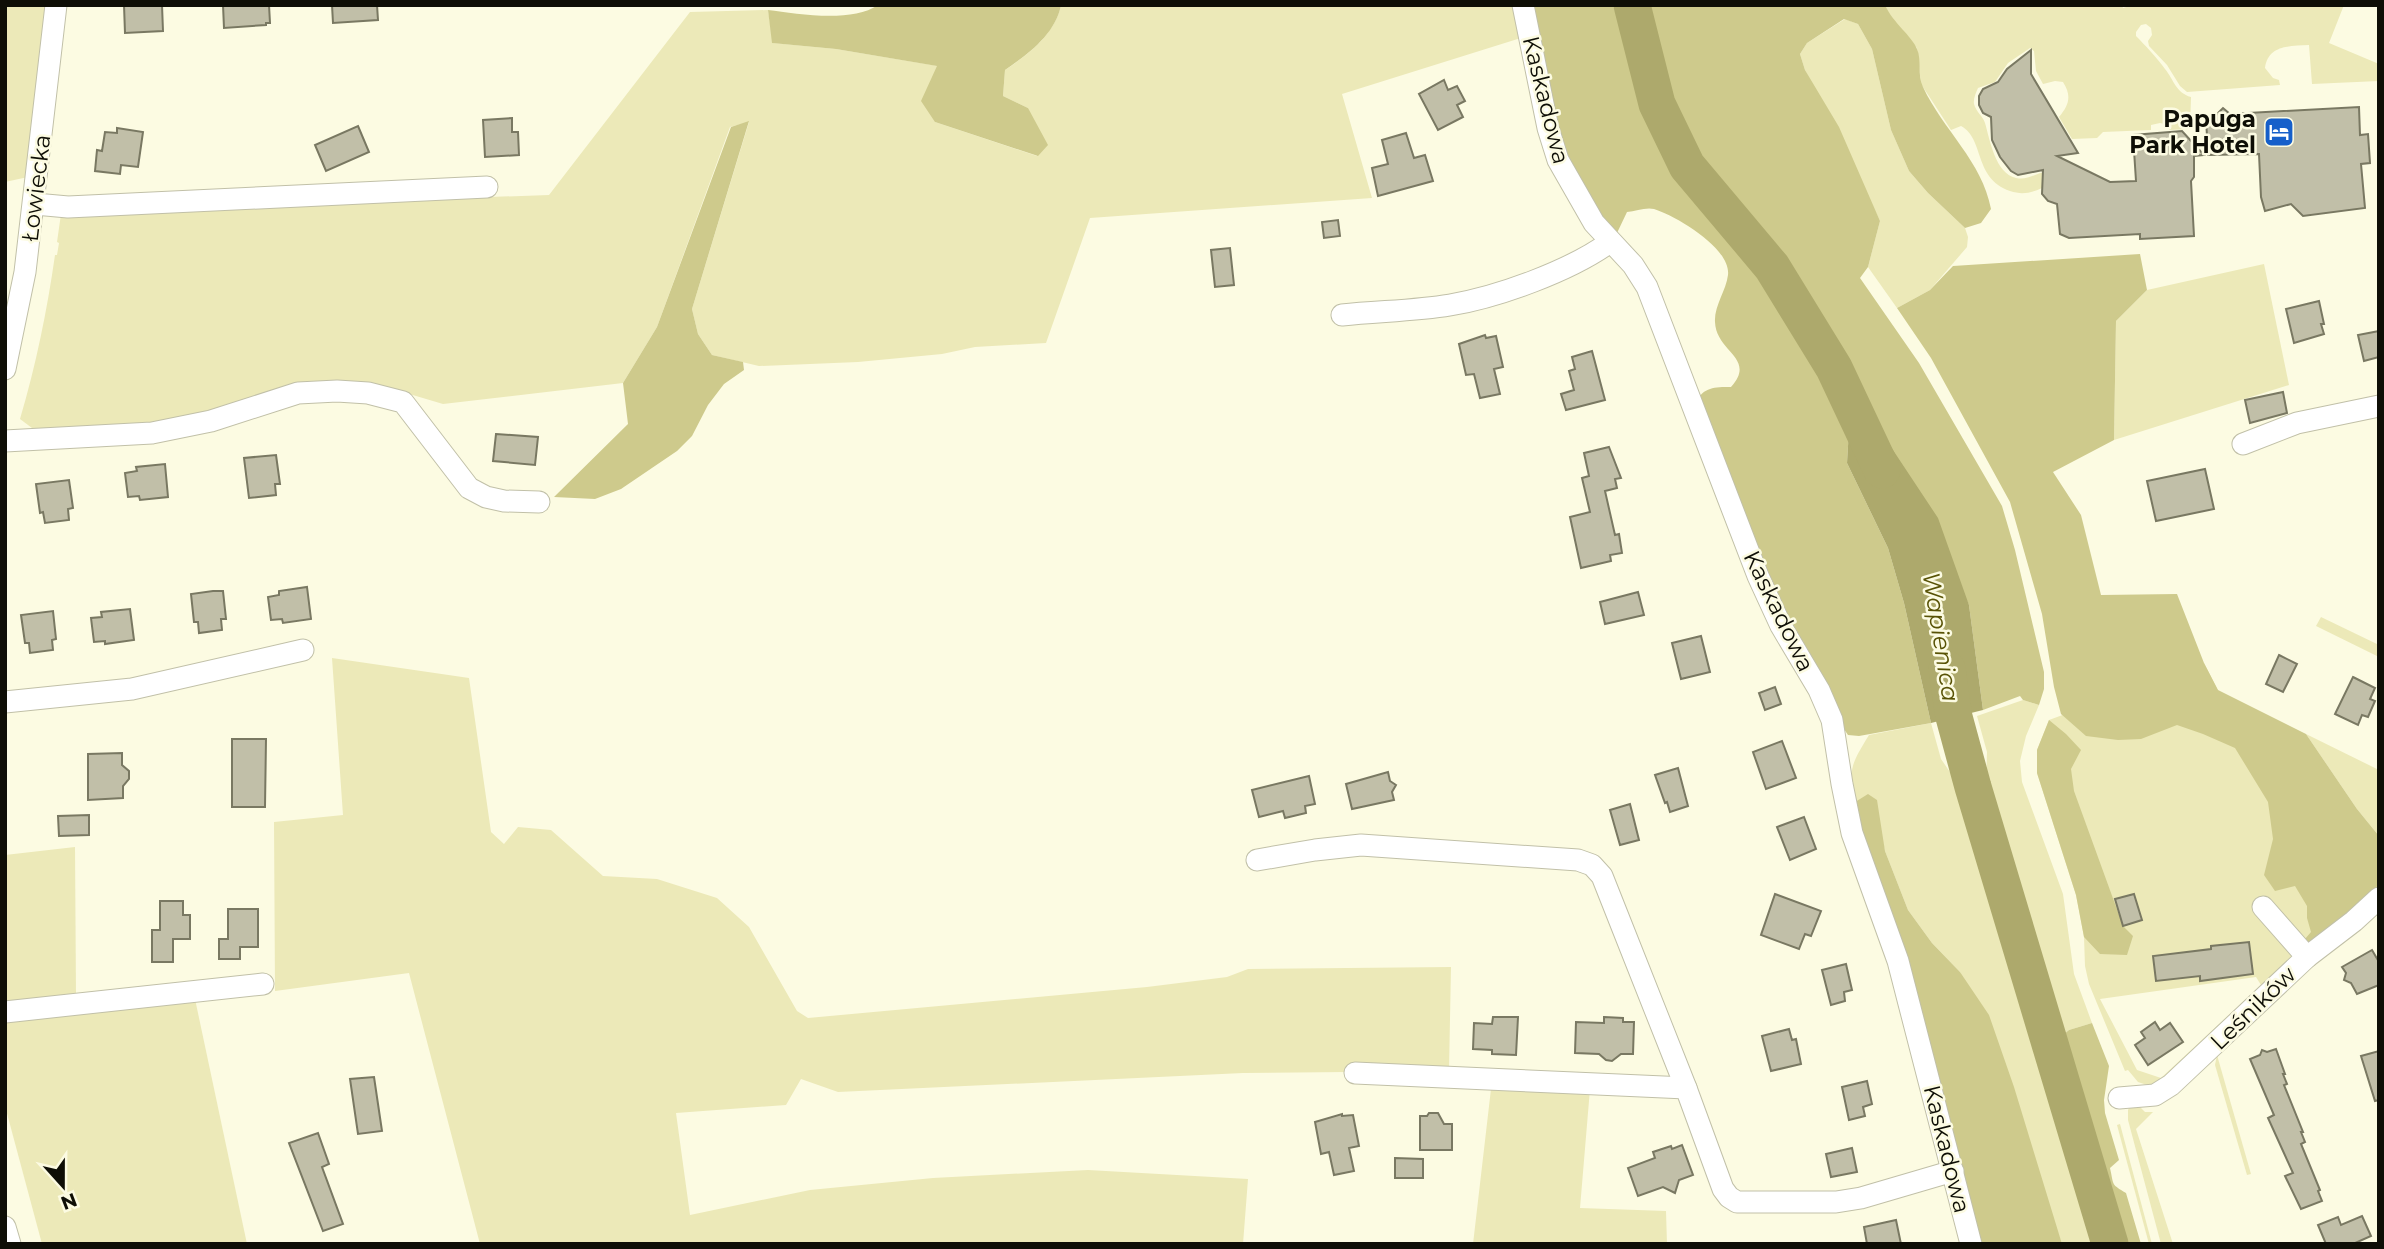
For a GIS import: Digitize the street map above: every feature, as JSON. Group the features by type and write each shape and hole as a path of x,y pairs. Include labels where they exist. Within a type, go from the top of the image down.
{"street":[{"name":"Łowiecka","path":"5,369 25,272 35,204 56,5"},
{"name":"Kaskadowa","path":"1523,5 1548,128 1558,160 1594,223 1633,265 1647,287 1674,363 1768,600 1819,690 1832,720 1853,832 1898,961 1971,1244"},
{"path":"35,204 68,207 487,187"},
{"path":"1342,315 1462,302 1539,278 1583,259 1610,242"},
{"path":"5,441 152,433 211,421 298,393 368,393 403,402 469,488 486,498 539,502"},
{"path":"2242,444 2297,423 2379,406"},
{"path":"5,702 132,689 303,650"},
{"path":"1257,860 1361,845 1578,860 1592,865 1602,876 1723,1189 1729,1198 1737,1202 1836,1202 1861,1198 1953,1171"},
{"name":"Leśników","path":"2119,1098 2155,1095 2171,1085 2307,957 2379,898"},
{"path":"2263,907 2307,957"},
{"path":"5,1012 263,984"},
{"path":"1355,1073 1686,1088"},
{"path":"5,1227 10,1244"}],"shaded area":[{"path":"5,5 49,5 28,177 5,182"},
{"path":"878,5 1061,5 1047,35 1005,70 1003,96 1028,108 1048,145 1038,156 935,122 921,101 937,66 836,49 772,43 768,10 840,16 867,11"},
{"path":"1061,5 1518,5 1524,37 1342,94 1372,198 1090,218 1046,343 975,347 942,354 858,362 759,366 712,355 698,334 692,309 749,122 730,127 657,327 623,383 443,404 406,393 355,384 205,417 40,434 20,419 45,317 59,243 61,214 549,195 690,12 768,10 773,43 836,49 938,66 935,122 1037,156 1028,108 1003,96 1005,70 1032,50 1047,34"},
{"path":"1528,5 1613,5 1648,107 1679,171 1760,273 1823,374 1849,429 1847,463 1888,548 1904,603 1931,723 1859,736 1848,735 1842,726 1786,622 1696,402 1702,393 1710,389 1731,387 1740,369 1717,332 1715,322 1716,310 1727,281 1727,265 1721,254 1700,234 1675,218 1654,209 1627,212 1617,233 1609,235 1565,163"},
{"path":"1647,5 1885,5 1915,44 1923,87 1971,161 1986,192 1991,209 1981,223 1965,228 1909,171 1891,130 1872,49 1858,24 1844,19 1807,43 1800,54 1805,70 1839,127 1880,221 1868,267 1860,278 1919,363 2002,506 2044,672 2044,689 2039,705 2023,700 2020,696 1983,710 1969,605 1889,444 1866,423 1843,363 1780,259 1692,154 1655,54"},
{"path":"1885,5 2122,5 2123,8 2133,5 2344,5 2329,43 2379,64 2379,81 2312,84 2309,45 2302,45 2281,48 2267,60 2265,68 2273,78 2279,80 2280,85 2187,92 2149,46 2148,41 2152,35 2151,28 2146,24 2141,25 2136,36 2179,89 2191,97 2190,129 2169,130 2169,125 2160,123 2151,125 2151,130 2103,132 2097,138 2072,139 2059,117 2068,100 2066,87 2063,82 2043,84 2036,71 2034,51 2030,48 2008,63 1995,82 1978,88 1974,100 1975,107 1985,123 1994,155 2003,170 2020,179 2048,172 2042,188 2019,193 1998,185 1990,177 1968,132 1961,126 1951,130 1921,84 1917,48 1890,18"},
{"path":"1845,19 1858,24 1872,49 1891,130 1909,171 1965,228 1968,237 1967,247 1930,290 1897,308 1868,267 1880,221 1805,70 1800,54 1807,43"},
{"path":"749,121 692,309 698,334 712,355 743,362 744,370 724,384 708,405 692,436 677,451 621,489 595,499 554,497 628,424 623,383 657,327 731,127"},
{"path":"2140,254 2147,290 2116,321 2114,440 2053,472 2081,515 2101,595 2177,594 2204,663 2218,690 2306,734 2357,809 2379,836 2379,884 2364,902 2310,944 2305,939 2311,932 2307,906 2295,886 2275,891 2264,875 2273,839 2268,802 2235,748 2177,725 2141,739 2118,740 2086,736 2061,714 2042,614 2010,502 1931,358 1897,308 1930,290 1953,266"},
{"path":"2264,264 2289,385 2114,440 2116,321 2147,290"},
{"path":"2321,617 2379,645 2379,657 2316,626"},
{"path":"332,658 469,678 491,832 504,844 518,827 551,830 603,876 657,879 717,898 749,927 797,1011 808,1018 1147,987 1227,977 1248,969 1451,967 1449,1071 1243,1073 838,1092 801,1079 786,1105 676,1113 690,1215 810,1190 933,1178 1088,1170 1248,1179 1243,1244 480,1244 409,973 275,991 274,822 343,815"},
{"path":"2204,663 2276,804 2322,934 2261,985 2263,989 2175,1076 2150,1086 2138,1082 2128,1070 2125,1071 2089,984 2076,895 2037,773 2037,750 2049,720","holes":["2256,977 2261,985 2161,1078 2137,1070 2100,999"]},
{"path":"2023,700 2039,705 2026,736 2020,761 2022,782 2063,894 2074,974 2092,1023 2069,1030 2058,1039 1986,788 1987,752 1977,716"},
{"path":"2049,720 2081,750 2071,769 2074,791 2123,926 2133,936 2127,955 2100,954 2084,937 2076,895 2037,773 2037,750"},
{"path":"1931,723 1941,759 1965,794 2103,1244 2062,1244 1960,972 1932,943 1908,910 1885,851 1880,830 1852,804 1853,767 1869,735"},
{"path":"2306,734 2379,770 2379,836 2357,809"},
{"path":"1868,794 1877,800 1885,851 1908,910 1932,943 1960,972 1989,1015 2062,1244 1977,1244 1852,804"},
{"path":"75,847 76,995 5,1007 5,855"},
{"path":"195,999 247,1244 42,1244 5,1106 5,1020"},
{"path":"2092,1023 2109,1066 2105,1113 2119,1160 2110,1168 2112,1178 2115,1186 2126,1193 2141,1244 2117,1244 2058,1039 2069,1030"},
{"path":"2217,1055 2251,1174 2247,1175 2215,1065"},
{"path":"1491,1089 1590,1089 1580,1208 1666,1211 1667,1244 1473,1244"},
{"path":"2138,1105 2145,1112 2153,1112 2136,1129 2173,1244 2161,1244 2128,1120 2130,1106"},
{"path":"2120,1124 2152,1244 2149,1244 2117,1125"}],"water":[{"path":"1866,423 1889,444 1938,518 1969,605 1983,710 1931,723 1904,603 1888,548 1847,463 1849,429"}],"building":[{"path":"124,5 162,5 163,31 125,33"},
{"path":"223,5 269,5 270,23 224,28"},
{"path":"332,5 377,5 378,20 333,23"},
{"path":"2031,50 2031,74 2078,153 2057,156 2110,182 2136,181 2133,135 2182,131 2204,155 2194,156 2194,177 2191,181 2194,236 2140,239 2140,234 2069,238 2060,234 2057,204 2048,201 2042,194 2043,170 2018,175 2011,171 1992,140 1991,117 1983,113 1979,105 1979,96 1983,89 1998,82 2007,69"},
{"path":"1444,80 1448,90 1457,86 1465,101 1457,105 1463,117 1438,130 1419,94"},
{"path":"2359,107 2360,135 2368,134 2370,163 2361,164 2365,208 2303,216 2291,204 2265,211 2261,197 2259,154 2208,155 2206,118 2214,117 2223,108 2230,114"},
{"path":"512,118 512,132 518,132 519,155 485,157 483,120"},
{"path":"358,126 369,152 326,171 315,145"},
{"path":"117,128 143,132 138,167 121,165 120,174 95,171 97,150 102,151 105,132 117,133"},
{"path":"1406,133 1414,158 1425,155 1433,181 1378,196 1372,168 1388,164 1382,140"},
{"path":"1338,220 1340,236 1324,238 1322,222"},
{"path":"1230,248 1234,285 1215,287 1211,250"},
{"path":"2319,301 2324,334 2294,343 2286,309"},
{"path":"2379,331 2379,357 2364,361 2358,335"},
{"path":"1485,335 1486,338 1496,336 1503,367 1494,369 1500,394 1480,398 1474,374 1466,375 1459,344"},
{"path":"1592,351 1605,400 1566,410 1561,394 1574,390 1569,371 1575,369 1572,357"},
{"path":"2283,392 2287,413 2250,423 2245,400"},
{"path":"496,434 538,437 535,465 493,461"},
{"path":"1609,447 1621,478 1615,479 1617,488 1605,491 1615,535 1619,534 1622,553 1610,555 1611,561 1581,568 1570,517 1590,512 1582,478 1589,476 1584,453"},
{"path":"276,455 280,484 275,484 276,495 249,498 244,458"},
{"path":"165,464 168,497 140,500 139,496 128,497 125,473 137,471 136,467"},
{"path":"2205,469 2214,509 2156,521 2147,481"},
{"path":"69,480 73,508 68,509 69,520 45,523 43,512 40,513 36,484"},
{"path":"307,587 311,619 283,623 282,619 271,620 268,597 279,595 279,591"},
{"path":"223,591 226,619 221,619 222,630 199,633 198,622 194,622 191,594"},
{"path":"1638,592 1644,615 1605,624 1600,602"},
{"path":"130,609 134,640 105,644 105,641 94,642 91,618 102,617 101,612"},
{"path":"53,611 56,639 52,640 53,650 30,653 29,643 25,643 21,615"},
{"path":"1701,636 1710,672 1681,679 1672,643"},
{"path":"2279,655 2297,664 2283,692 2266,684"},
{"path":"2353,677 2375,688 2370,699 2375,701 2368,717 2362,715 2358,725 2335,714"},
{"path":"1775,687 1781,704 1765,710 1759,693"},
{"path":"232,739 266,739 265,807 232,807"},
{"path":"1782,741 1796,778 1766,789 1753,752"},
{"path":"122,753 122,765 129,771 129,779 123,786 123,798 88,800 88,754"},
{"path":"1678,768 1688,806 1670,812 1655,775"},
{"path":"1388,772 1390,781 1396,785 1392,792 1394,800 1352,809 1346,784"},
{"path":"1309,776 1315,804 1305,806 1306,813 1285,818 1283,811 1259,817 1252,790"},
{"path":"1630,804 1639,840 1620,845 1610,810"},
{"path":"89,815 89,835 59,836 58,816"},
{"path":"1804,817 1816,849 1790,860 1777,827"},
{"path":"1775,894 1821,911 1811,936 1805,934 1799,949 1761,935"},
{"path":"2134,894 2142,920 2123,926 2115,899"},
{"path":"160,901 183,901 183,915 190,915 190,939 173,939 173,962 152,962 152,930 160,930"},
{"path":"228,909 258,909 258,947 240,947 240,959 219,959 219,939 228,939"},
{"path":"2249,942 2253,974 2200,981 2200,976 2156,981 2153,956"},
{"path":"2372,950 2379,962 2379,985 2357,994 2351,983 2344,980 2346,973 2342,967"},
{"path":"1846,964 1852,990 1844,992 1845,1001 1831,1005 1822,970"},
{"path":"1493,1017 1518,1017 1516,1055 1492,1054 1492,1050 1473,1049 1474,1023 1492,1024"},
{"path":"1604,1017 1623,1018 1623,1022 1634,1022 1633,1054 1621,1054 1612,1061 1599,1054 1575,1053 1576,1022 1604,1023"},
{"path":"2155,1022 2160,1030 2170,1023 2183,1042 2148,1065 2135,1045 2145,1038 2141,1032"},
{"path":"1789,1029 1792,1040 1796,1039 1801,1064 1771,1071 1762,1036"},
{"path":"2276,1049 2285,1074 2287,1084 2284,1085 2303,1132 2305,1142 2301,1144 2322,1201 2301,1209 2285,1176 2293,1173 2268,1118 2274,1115 2250,1059 2260,1055 2262,1050 2267,1052"},
{"path":"2379,1051 2379,1100 2375,1101 2361,1056"},
{"path":"374,1077 382,1131 358,1134 350,1079"},
{"path":"1867,1081 1872,1104 1863,1107 1865,1116 1849,1120 1842,1087"},
{"path":"1429,1113 1438,1113 1444,1124 1452,1124 1452,1150 1420,1150 1420,1116 1427,1116"},
{"path":"1342,1114 1353,1115 1359,1146 1349,1148 1354,1171 1334,1175 1329,1152 1321,1154 1315,1122"},
{"path":"318,1133 329,1164 322,1167 343,1224 323,1231 289,1143"},
{"path":"1682,1145 1693,1175 1679,1180 1675,1193 1663,1187 1638,1196 1628,1168 1655,1158 1653,1152"},
{"path":"1852,1148 1857,1172 1831,1177 1826,1154"},
{"path":"1395,1158 1423,1159 1423,1178 1395,1178"},
{"path":"2362,1216 2371,1236 2353,1244 2326,1244 2318,1225 2338,1217 2341,1225"},
{"path":"1896,1220 1901,1244 1867,1244 1864,1227"}],"waterway":[{"name":"Wapienica","path":"1632,5 1657,104 1687,166 1772,267 1834,368 1882,470"},
{"name":"Wapienica","path":"1947,669 1954,717 1973,787 2110,1244"}],"place":[{"name":"Papuga Park Hotel","path":"2279,132"}]}
